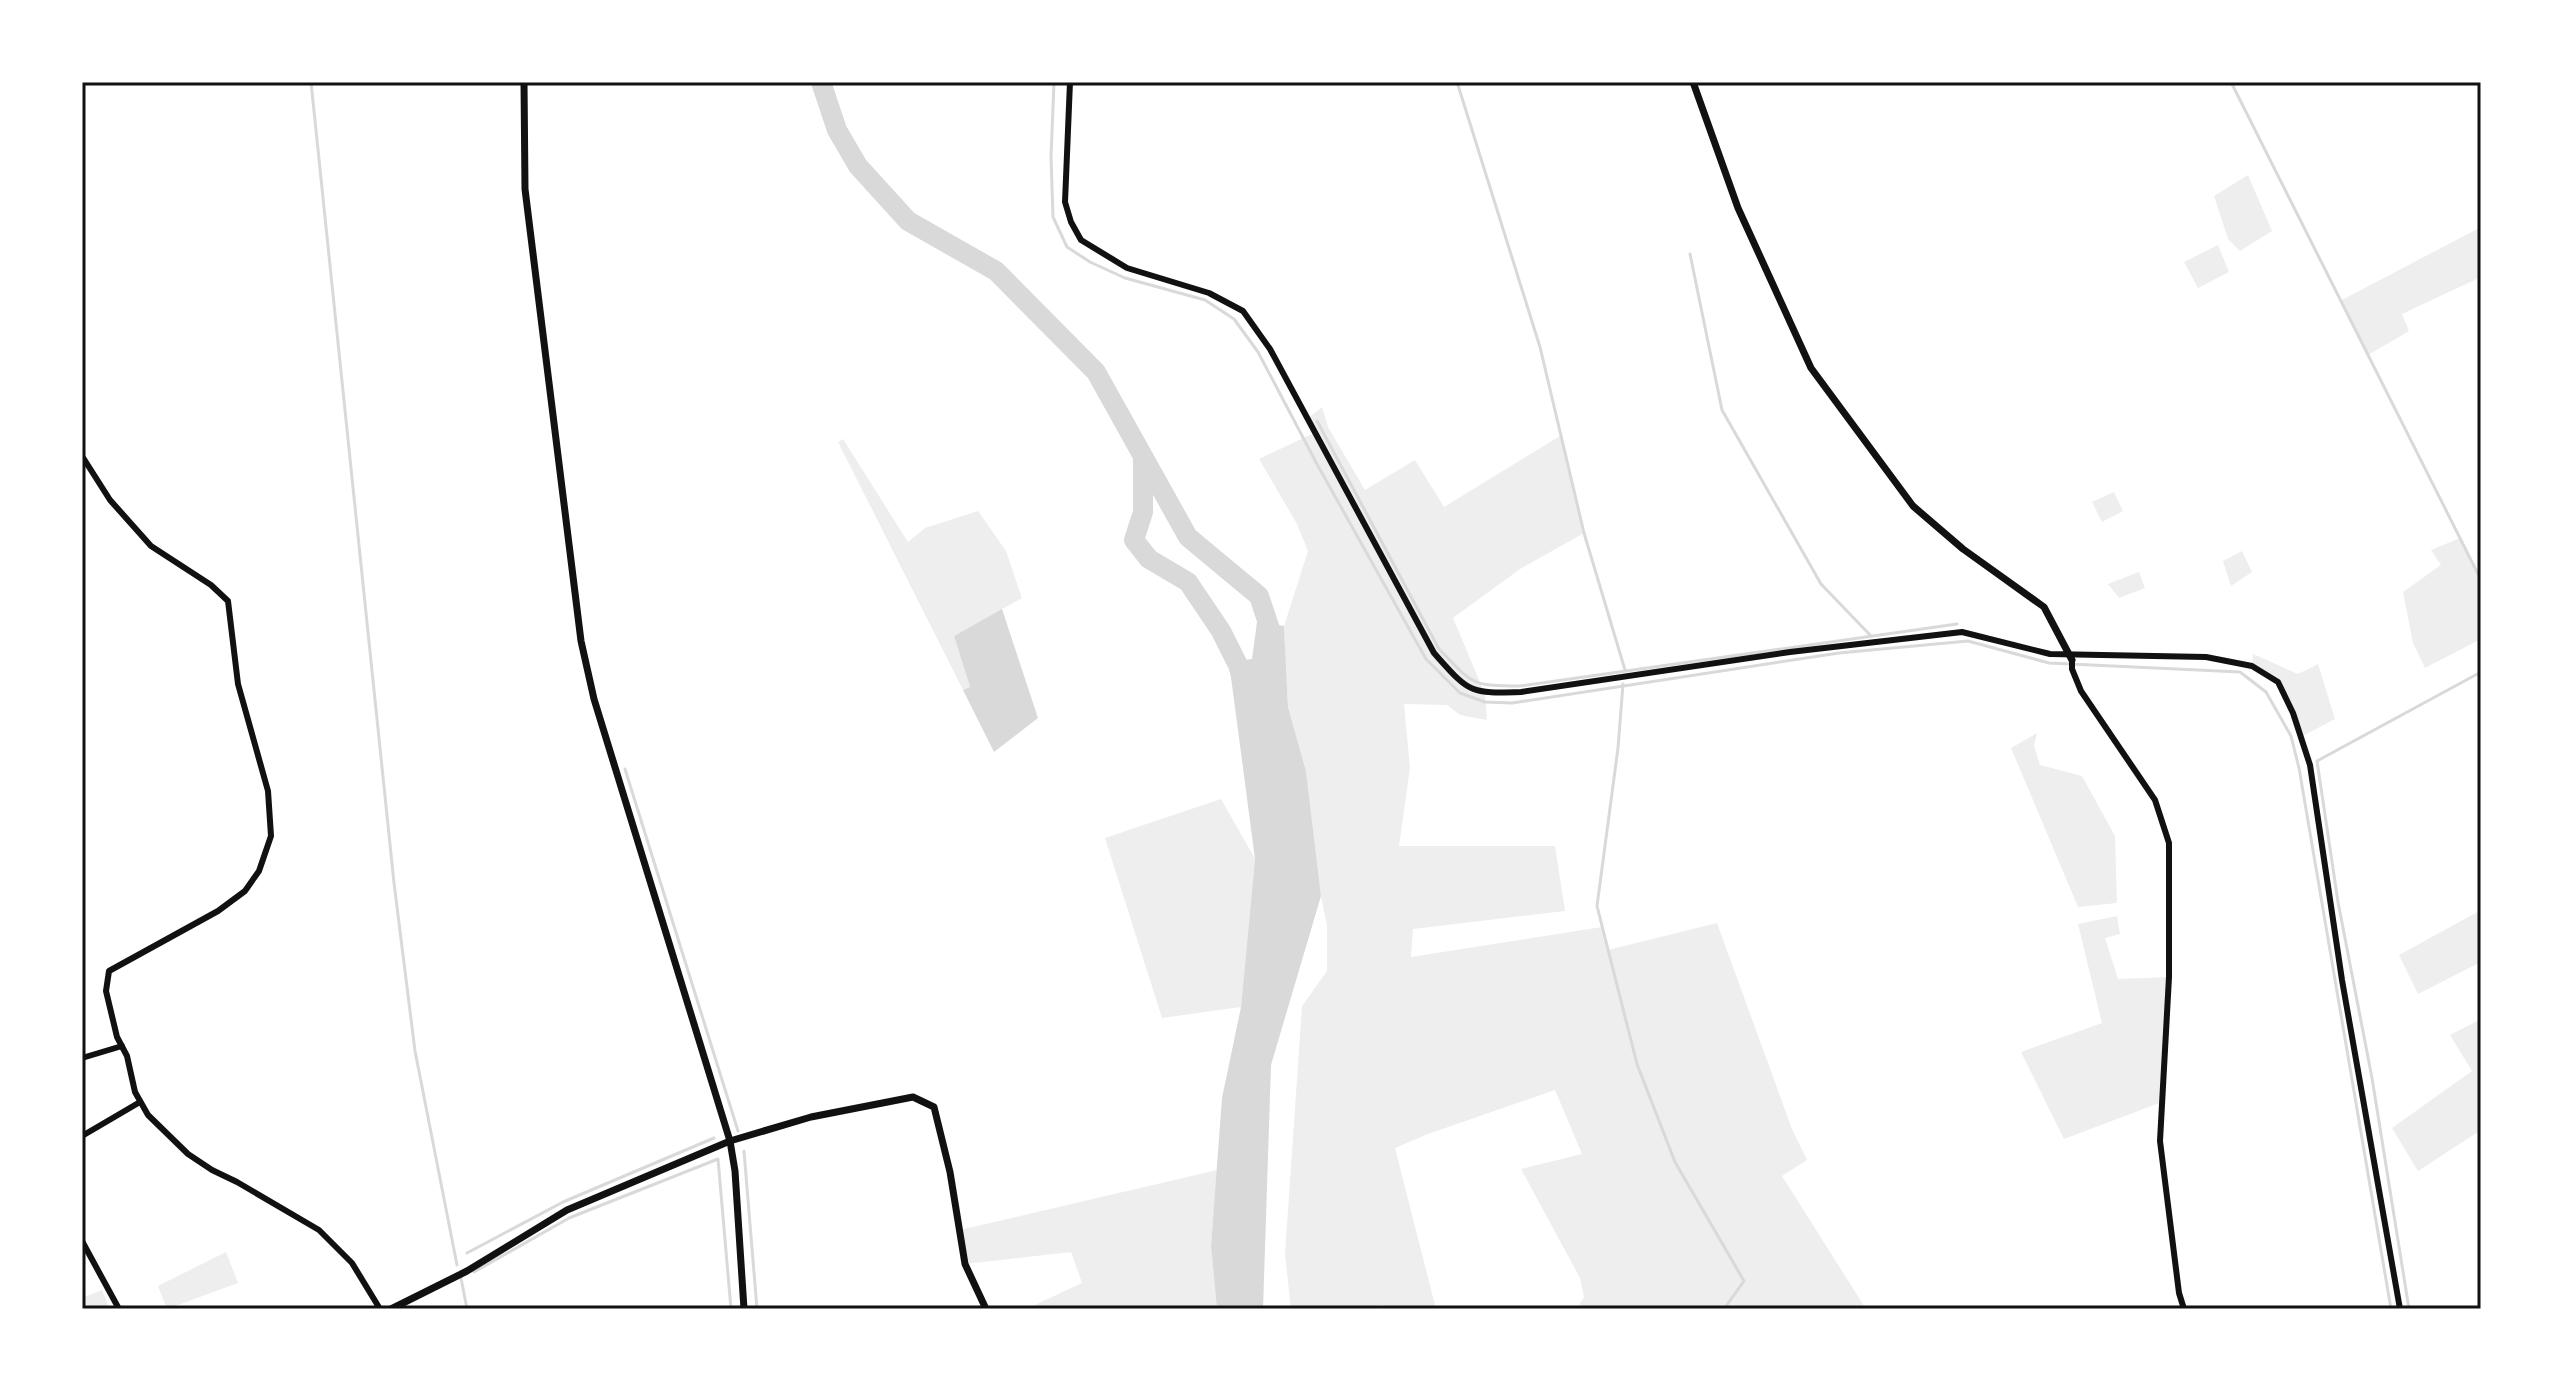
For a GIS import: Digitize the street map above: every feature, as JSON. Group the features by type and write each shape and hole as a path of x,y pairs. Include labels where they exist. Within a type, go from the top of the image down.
{"street":[{"path":"524,82 525,189 581,641 594,699 730,1141 735,1171 744,1309"},
{"path":"1070,82 1065,202 1081,240 1127,268 1209,293 1243,311 1270,349 1434,653 1463,686 1485,694 1521,692 1790,652 1962,632 2071,661 2206,657 2252,666 2278,682 2293,713 2310,765 2342,980 2400,1309"},
{"path":"1693,82 1738,208 1811,368 1913,506 1963,549 2044,607 2071,661 2081,691 2155,800 2169,843 2169,977 2160,1141 2179,1293 2184,1309"},
{"path":"82,456 110,500 151,546 211,585 228,601 238,684 268,791 271,836 259,871 245,891 206,919 109,971 106,991 117,1037 140,1102 148,1115 188,1154 319,1230 352,1263 380,1309"},
{"path":"82,1058 122,1046"},
{"path":"391,1309 467,1271 567,1210 730,1141 811,1117 913,1097 934,1107 950,1172 965,1264 986,1309"},
{"path":"82,1136 140,1102"},
{"path":"82,1241 119,1309"}],"shaded area":[{"path":"2248,175 2272,231 2240,251 2228,239 2214,196"},
{"path":"2481,227 2481,277 2402,314 2409,331 2368,355 2340,301"},
{"path":"2218,245 2229,272 2198,288 2184,262"},
{"path":"1322,407 1328,427 1365,490 1415,460 1444,507 1560,436 1584,533 1520,569 1453,618 1485,694 1487,720 1460,715 1447,705 1404,704 1410,768 1399,846 1555,846 1565,911 1413,929 1411,957 1602,927 1608,950 1717,923 1792,1129 1807,1160 1782,1176 1866,1309 1577,1309 1584,1297 1580,1278 1521,1169 1582,1154 1555,1090 1395,1148 1436,1309 1386,1309 1384,1305 1363,1309 1291,1309 1285,1254 1302,1006 1327,971 1327,926 1306,771 1288,707 1284,626 1308,551 1297,524 1259,459 1314,433 1307,419"},
{"path":"843,439 908,542 925,528 978,511 1006,551 1022,598 954,636 970,687 963,690 838,442"},
{"path":"2114,492 2123,511 2102,522 2092,502"},
{"path":"2460,538 2481,580 2481,639 2425,668 2413,643 2403,592 2441,565 2431,550"},
{"path":"2242,551 2252,572 2231,586 2223,561"},
{"path":"2139,572 2145,588 2119,598 2108,584"},
{"path":"1002,609 1038,718 994,752 963,690 970,687 954,636"},
{"path":"1257,622 1284,626 1288,707 1306,771 1321,896 1271,1065 1263,1309 1217,1309 1211,1246 1222,1098 1241,1007 1255,859 1229,662 1252,659"},
{"path":"2253,654 2298,674 2318,664 2335,719 2301,737 2278,682 2252,666"},
{"path":"2037,733 2034,746 2040,765 2082,776 2115,836 2117,903 2078,907 2011,748"},
{"path":"1221,799 1255,859 1241,1007 1162,1018 1105,838"},
{"path":"2481,910 2481,962 2418,994 2399,955"},
{"path":"2117,916 2120,934 2105,938 2118,979 2169,977 2162,1102 2064,1139 2021,1052 2102,1023 2078,924"},
{"path":"2477,1021 2481,1025 2481,1130 2418,1171 2392,1128 2472,1071 2450,1035"},
{"path":"1217,1170 1211,1246 1217,1309 1026,1309 1082,1283 1071,1252 965,1264 960,1230"},
{"path":"226,1252 238,1283 167,1309 158,1286"},
{"path":"102,1290 110,1309 82,1309 82,1298"}],"waterway":[{"path":"311,82 394,883 415,1051 457,1265"},
{"path":"821,82 837,130 858,166 908,221 996,271 1096,372 1188,537 1259,596 1274,641 1273,651"},
{"path":"1054,82 1051,157 1053,217 1067,247 1125,278 1205,300 1234,319 1258,352 1426,659 1460,693 1485,702 1512,703 1839,653 1968,641 2049,663 2240,672 2266,692 2291,736 2299,768 2391,1309"},
{"path":"1457,82 1540,347 1584,533 1625,670"},
{"path":"2231,82 2481,580"},
{"path":"1690,254 1722,410 1821,584 1871,636"},
{"path":"1317,421 1439,649 1466,676 1481,684 1520,686 1957,624"},
{"path":"1143,460 1143,512 1134,540 1149,559 1188,582 1221,631 1244,685"},
{"path":"2409,1309 2372,1078 2338,902 2317,761 2481,672"},
{"path":"1623,684 1618,748 1597,906 1637,1064 1675,1162 1744,1281 1724,1309"},
{"path":"625,769 738,1131"},
{"path":"467,1253 563,1202 714,1138"},
{"path":"744,1151 757,1309"},
{"path":"474,1272 569,1218 718,1159 731,1309"},
{"path":"461,1278 467,1309"}]}
